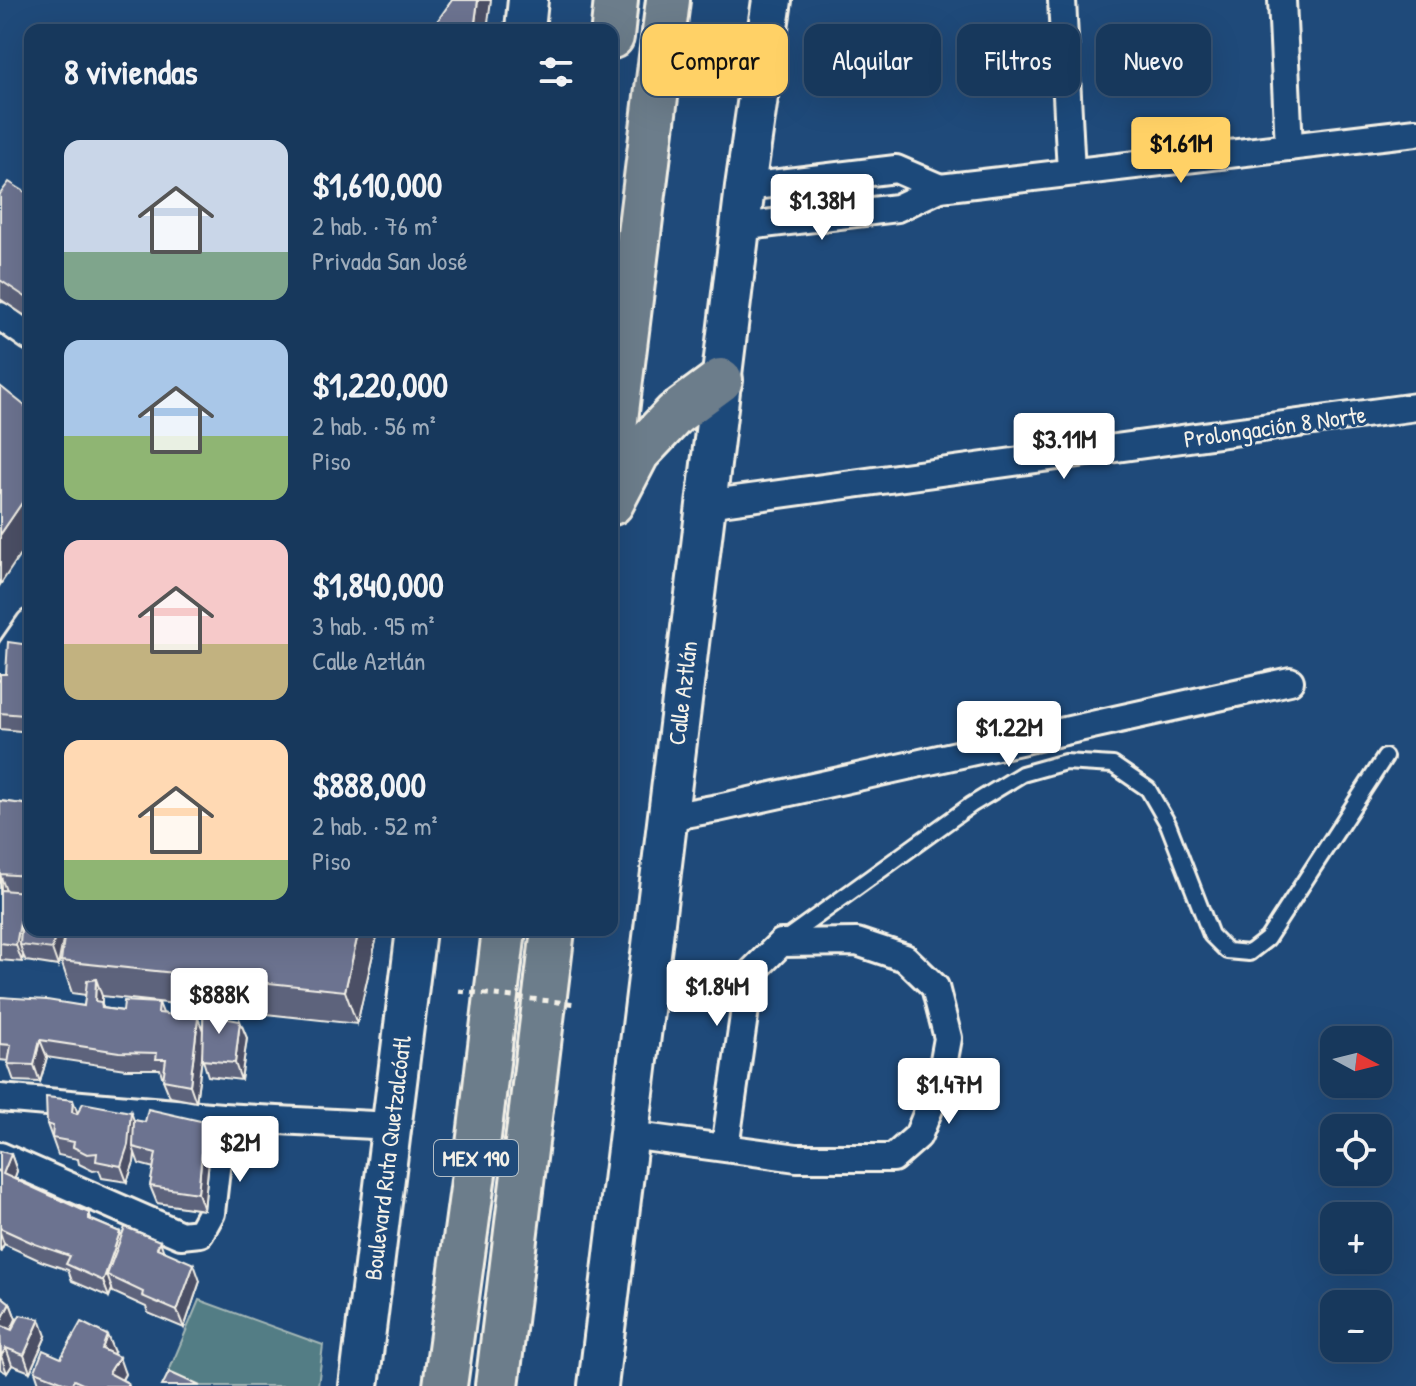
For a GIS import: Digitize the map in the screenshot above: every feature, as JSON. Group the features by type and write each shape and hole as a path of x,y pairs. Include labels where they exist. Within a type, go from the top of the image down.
{"main road":[{"path":"526,24 528,0"},
{"path":"613,24 616,0"},
{"path":"618,404 668,0"},
{"name":"Calle Aztlán","path":"598,1386 745,187 772,0"},
{"path":"618,491 638,453 675,414 721,380"},
{"name":"Boulevard Ruta Quetzalcóatl","path":"359,1386 415,936"},
{"name":"MEX 190","path":"445,1386 503,936"},
{"name":"MEX 190","path":"497,1386 552,936"}],"street":[{"path":"1062,0 1071,172"},
{"path":"1282,0 1289,147"},
{"path":"740,227 897,208 940,188 1416,132"},
{"path":"745,187 896,169 940,188"},
{"path":"0,316 24,333"},
{"name":"Prolongación 8 Norte","path":"706,504 1416,407"},
{"path":"0,666 24,632"},
{"path":"668,817 1290,681"},
{"path":"629,1135 797,1158 893,1158 918,1136 940,1082 948,1038 935,987 905,958 857,942 781,943 750,974 725,1148"},
{"path":"0,1098 222,1117 392,1126"},
{"path":"0,1156 181,1235 200,1233 211,1213 222,1117"}],"lane":[{"path":"781,943 971,805 1022,774 1065,762 1113,765 1148,789 1168,824 1211,935 1227,951 1249,953 1267,939 1385,757"}],"path":[{"path":"459,991 577,1004"}],"green space":[{"path":"199,1300 323,1345 318,1386 191,1386 167,1376"}],"building":[{"path":"452,0 478,0 475,24 435,24"},
{"path":"9,182 24,191 24,296 0,280 0,194"},
{"path":"0,386 24,405 24,500 0,535"},
{"path":"8,642 24,644 24,715 0,713 0,674 6,674"},
{"path":"0,801 24,804 24,876 0,874"},
{"path":"0,874 1,890 24,892 24,936 55,936 52,949 20,945 23,906 16,945 0,943"},
{"path":"64,936 358,936 345,991 61,961"},
{"path":"96,979 95,1001 101,1002 102,1008 123,1011 124,1001 159,1003 158,1013 198,1018 190,1085 163,1080 166,1059 156,1059 157,1053 119,1052 40,1040 34,1065 8,1064 11,1045 0,1044 0,997 84,1006 87,981"},
{"path":"204,996 216,999 212,1016 240,1021 235,1063 202,1060"},
{"path":"46,1097 73,1100 72,1112 77,1114 83,1103 131,1112 128,1145 121,1166 96,1161 97,1153 87,1154 73,1147 74,1142 52,1138 53,1126 47,1124"},
{"path":"148,1109 205,1122 198,1193 150,1186 156,1153 133,1147 134,1120 145,1122"},
{"path":"0,1151 11,1154 3,1174 89,1213 89,1219 120,1232 103,1281 66,1264 70,1256 0,1228"},
{"path":"125,1227 160,1241 157,1248 194,1264 177,1311 142,1296 143,1292 107,1275"},
{"path":"0,1295 10,1303 0,1323"},
{"path":"20,1315 40,1319 24,1355 6,1348 1,1356 0,1325 12,1330"},
{"path":"81,1322 107,1335 102,1349 119,1357 109,1373 128,1383 127,1386 87,1386 74,1380 71,1385 35,1371 43,1350 61,1358"},
{"path":"169,1372 200,1386 162,1386"}]}
